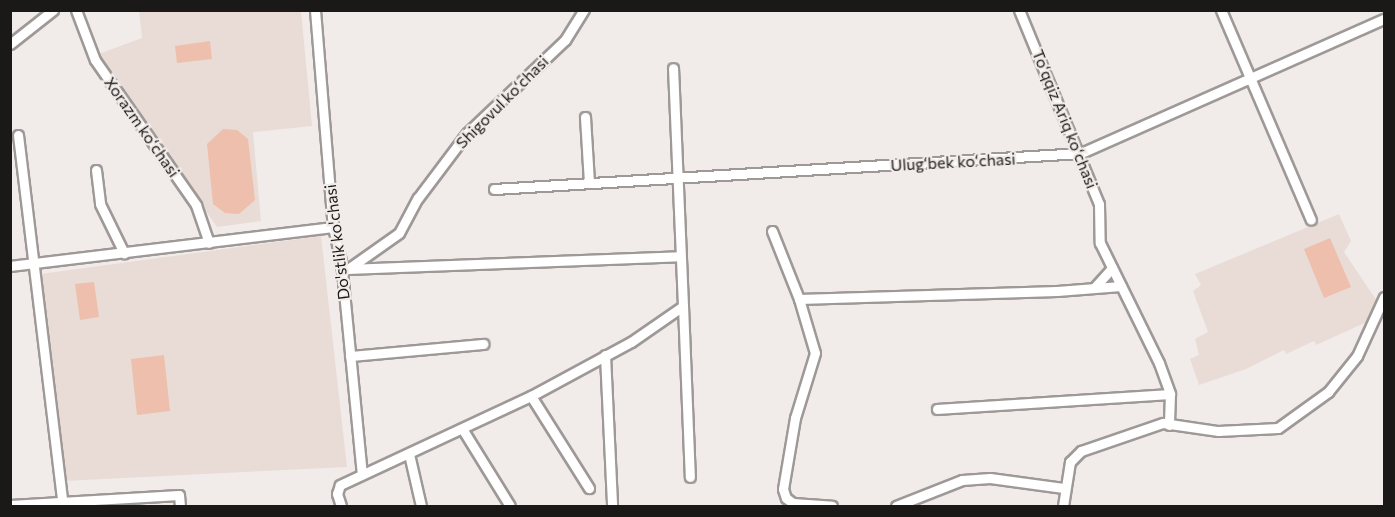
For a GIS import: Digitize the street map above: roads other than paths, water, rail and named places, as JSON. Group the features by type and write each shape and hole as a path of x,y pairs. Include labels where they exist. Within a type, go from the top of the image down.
{"street":[{"path":"11,41 53,10"},
{"name":"Xorazm koʻchasi","path":"76,10 94,60 196,206 209,243"},
{"name":"Do'stlik ko'chasi","path":"315,10 333,226 345,269 350,356 362,474"},
{"name":"Shigovul koʻchasi","path":"345,269 399,233 418,198 467,134 565,40 584,10"},
{"name":"Toʻqqiz Ariq koʻchasi","path":"1019,10 1081,153 1099,204 1099,240 1170,394 1169,425"},
{"path":"1221,10 1311,220"},
{"name":"Ulugʻbek koʻchasi","path":"495,189 1081,153 1384,19"},
{"path":"673,68 690,477"},
{"path":"585,117 589,182"},
{"path":"18,135 62,500"},
{"path":"96,170 100,204 124,254"},
{"path":"10,266 124,254 333,226"},
{"path":"772,231 799,299 815,353 795,418 783,489 794,503 832,507"},
{"path":"345,269 680,256"},
{"path":"1094,288 1112,268"},
{"path":"799,299 1121,286"},
{"path":"1063,507 1063,488 1070,462 1081,451 1162,423 1218,431 1278,428 1328,392 1357,356 1384,297"},
{"path":"341,507 337,494 340,485 463,430 531,396 605,356 683,306"},
{"path":"350,356 483,344"},
{"path":"605,356 612,507"},
{"path":"937,409 1170,394"},
{"path":"531,396 589,488"},
{"path":"463,430 510,507"},
{"path":"409,454 421,507"},
{"path":"896,507 962,480 990,478 1063,488"},
{"path":"14,506 62,500 104,502 178,495 180,507"}]}
